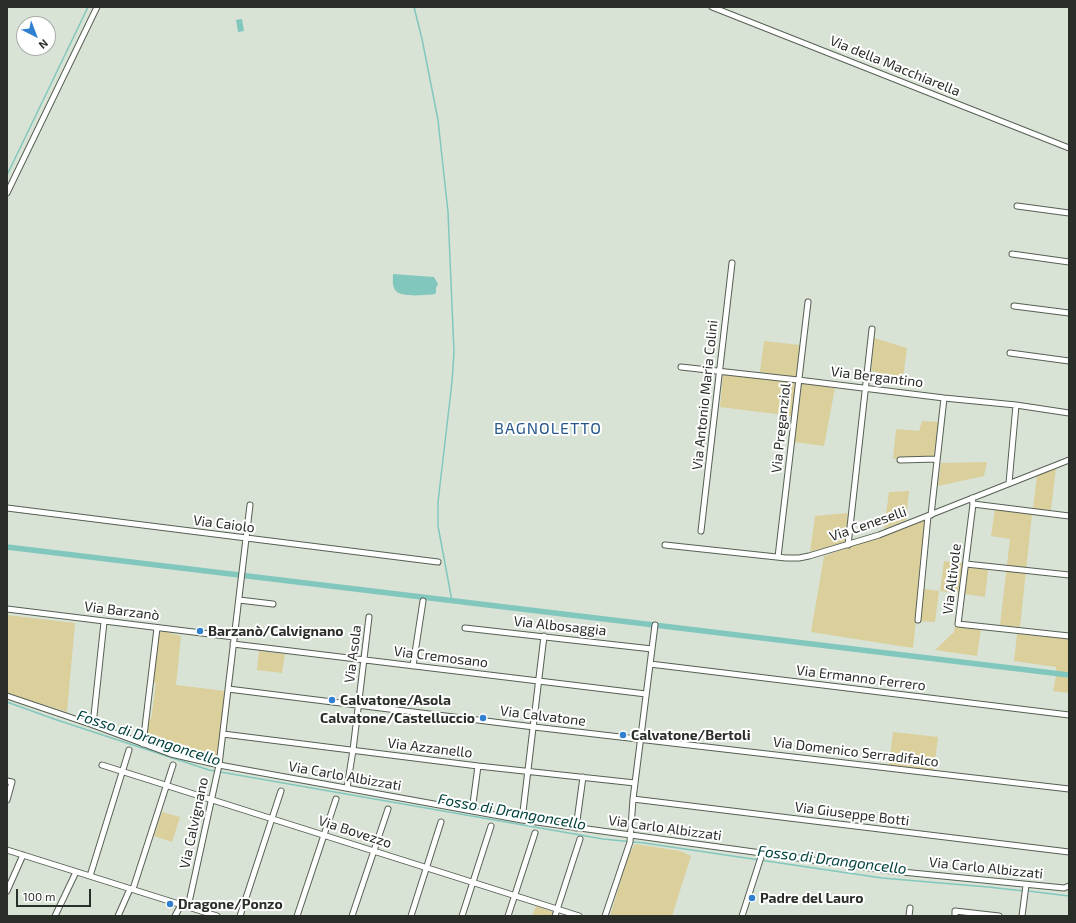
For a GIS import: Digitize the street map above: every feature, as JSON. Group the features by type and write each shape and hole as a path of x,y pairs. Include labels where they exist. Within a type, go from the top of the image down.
{"street":[{"path":"7,194 97,7"},
{"name":"Via della Macchiarella","path":"712,7 1069,148"},
{"path":"1017,206 1069,212"},
{"path":"1012,254 1069,262"},
{"name":"Via Antonio Maria Colini","path":"701,531 732,263"},
{"name":"Via Preganziol","path":"778,557 808,302"},
{"path":"1014,306 1069,313"},
{"path":"848,545 872,329"},
{"path":"1010,353 1069,361"},
{"name":"Via Bergantino","path":"681,367 1016,405 1069,413"},
{"path":"918,620 944,398"},
{"path":"1009,483 1016,405"},
{"path":"900,460 937,460"},
{"name":"Via Ceneselli","path":"665,545 778,557 804,557 891,531 930,515 972,501 1009,483 1069,460"},
{"path":"972,501 1069,516"},
{"name":"Via Altivole","path":"972,501 958,624 1069,636"},
{"name":"Via Calvignano","path":"188,907 219,765 250,505"},
{"name":"Via Caiolo","path":"7,508 438,562"},
{"path":"966,564 1069,575"},
{"path":"238,600 273,604"},
{"path":"414,666 423,601"},
{"name":"Via Barzanò","path":"7,609 234,637"},
{"name":"Via Asola","path":"347,788 354,750 369,617"},
{"path":"93,725 104,622"},
{"path":"605,916 628,847 630,836 633,799 655,625"},
{"path":"143,744 157,628"},
{"name":"Via Albosaggia","path":"465,628 652,649"},
{"path":"522,820 544,636"},
{"name":"Via Cremosano","path":"233,644 646,694"},
{"name":"Via Ermanno Ferrero","path":"650,664 1069,715"},
{"name":"Via Calvatone","path":"228,689 641,739"},
{"name":"Via Carlo Albizzati","path":"7,696 93,725 170,754 219,765 522,820 892,871 1026,886 1064,888 1069,886"},
{"name":"Via Azzanello","path":"223,734 478,766 635,783"},
{"name":"Via Domenico Serradifalco","path":"641,739 1069,789"},
{"path":"90,876 129,750"},
{"name":"Via Bovezzo","path":"102,765 579,916"},
{"path":"118,916 132,889 173,765"},
{"path":"472,811 478,766"},
{"path":"576,828 582,777"},
{"path":"7,781 12,782 7,800"},
{"path":"240,916 281,791"},
{"path":"297,916 323,834 336,799"},
{"name":"Via Giuseppe Botti","path":"633,799 1069,852"},
{"path":"352,916 388,809"},
{"path":"411,916 441,822"},
{"path":"462,916 490,826"},
{"path":"508,916 535,833"},
{"path":"555,916 580,838"},
{"path":"7,850 206,914 217,916"},
{"path":"742,916 762,854"},
{"path":"7,891 23,855"},
{"path":"55,916 76,872"},
{"path":"1022,916 1026,886"},
{"path":"175,916 180,905"},
{"path":"909,916 910,908"},
{"path":"955,916 955,911 999,916"}],"shaded area":[{"path":"874,338 907,348 903,378 871,371"},
{"path":"764,341 800,345 796,377 760,372"},
{"path":"723,373 796,383 792,416 720,407"},
{"path":"802,383 835,388 824,446 794,442"},
{"path":"922,421 939,422 934,456 893,459 896,429 919,431"},
{"path":"987,462 984,476 938,486 941,463"},
{"path":"1056,468 1051,510 1033,509 1037,475"},
{"path":"909,491 906,520 884,529 889,492"},
{"path":"995,509 1032,514 1020,627 1000,625 1010,539 991,536"},
{"path":"848,513 845,542 810,552 815,516"},
{"path":"925,520 918,588 939,591 935,622 916,621 913,648 811,632 824,556"},
{"path":"944,561 964,563 960,593 940,591"},
{"path":"968,567 988,570 985,597 965,594"},
{"path":"7,615 75,623 67,712 7,693"},
{"path":"955,627 981,629 977,656 935,650 954,632"},
{"path":"162,631 181,636 176,685 225,691 217,762 196,757 145,738 148,719 151,719 156,683 152,683 158,633"},
{"path":"1017,634 1069,639 1069,693 1053,691 1056,667 1014,661"},
{"path":"259,651 285,654 282,673 257,670"},
{"path":"893,732 938,737 934,770 889,765"},
{"path":"162,812 180,817 172,842 154,836"},
{"path":"635,844 680,851 691,856 672,916 610,916 628,856"},
{"path":"536,906 554,912 553,916 532,916"}],"water":[{"path":"242,19 244,31 238,32 236,20"},
{"path":"393,274 434,277 438,284 436,292 435,294 425,295 408,295 398,293 393,286"}],"waterway":[{"name":"Fosso di Drangoncello","path":"7,175 88,7"},
{"path":"414,7 438,120 448,212 454,352 438,502 438,526 452,601"},
{"path":"7,547 1069,675"},
{"name":"Fosso di Drangoncello","path":"7,702 209,770 603,839 644,843 882,878 1024,891"},
{"name":"Fosso di Drangoncello","path":"1028,891 1069,896"}],"place":[{"name":"Barzanò/Calvignano","path":"200,631"},
{"name":"Calvatone/Asola","path":"332,700"},
{"name":"Calvatone/Castelluccio","path":"483,718"},
{"name":"Calvatone/Bertoli","path":"623,735"},
{"name":"Padre del Lauro","path":"752,898"},
{"name":"Dragone/Ponzo","path":"170,904"}],"district":[{"name":"BAGNOLETTO","path":"548,429"}]}
